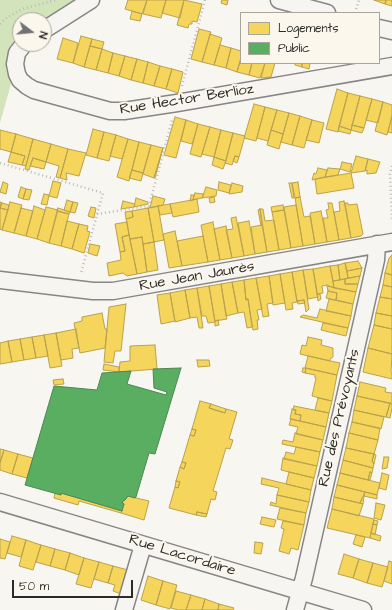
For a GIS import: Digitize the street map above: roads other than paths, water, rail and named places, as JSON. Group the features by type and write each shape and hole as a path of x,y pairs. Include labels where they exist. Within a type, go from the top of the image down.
{"street":[{"path":"52,25 91,0"},
{"path":"279,0 322,12"},
{"path":"380,28 392,31"},
{"name":"Rue Hector Berlioz","path":"18,52 16,59 17,74 20,80 27,86 34,90 64,99 117,112 177,103 359,68 392,66"},
{"name":"Rue Jean Jaurès","path":"0,280 77,289 102,291 121,290 385,243"},
{"name":"Rue des Prévoyants","path":"295,610 376,260 385,243"},
{"name":"Rue Lacordaire","path":"0,502 363,610"},
{"path":"124,610 143,545"}]}
